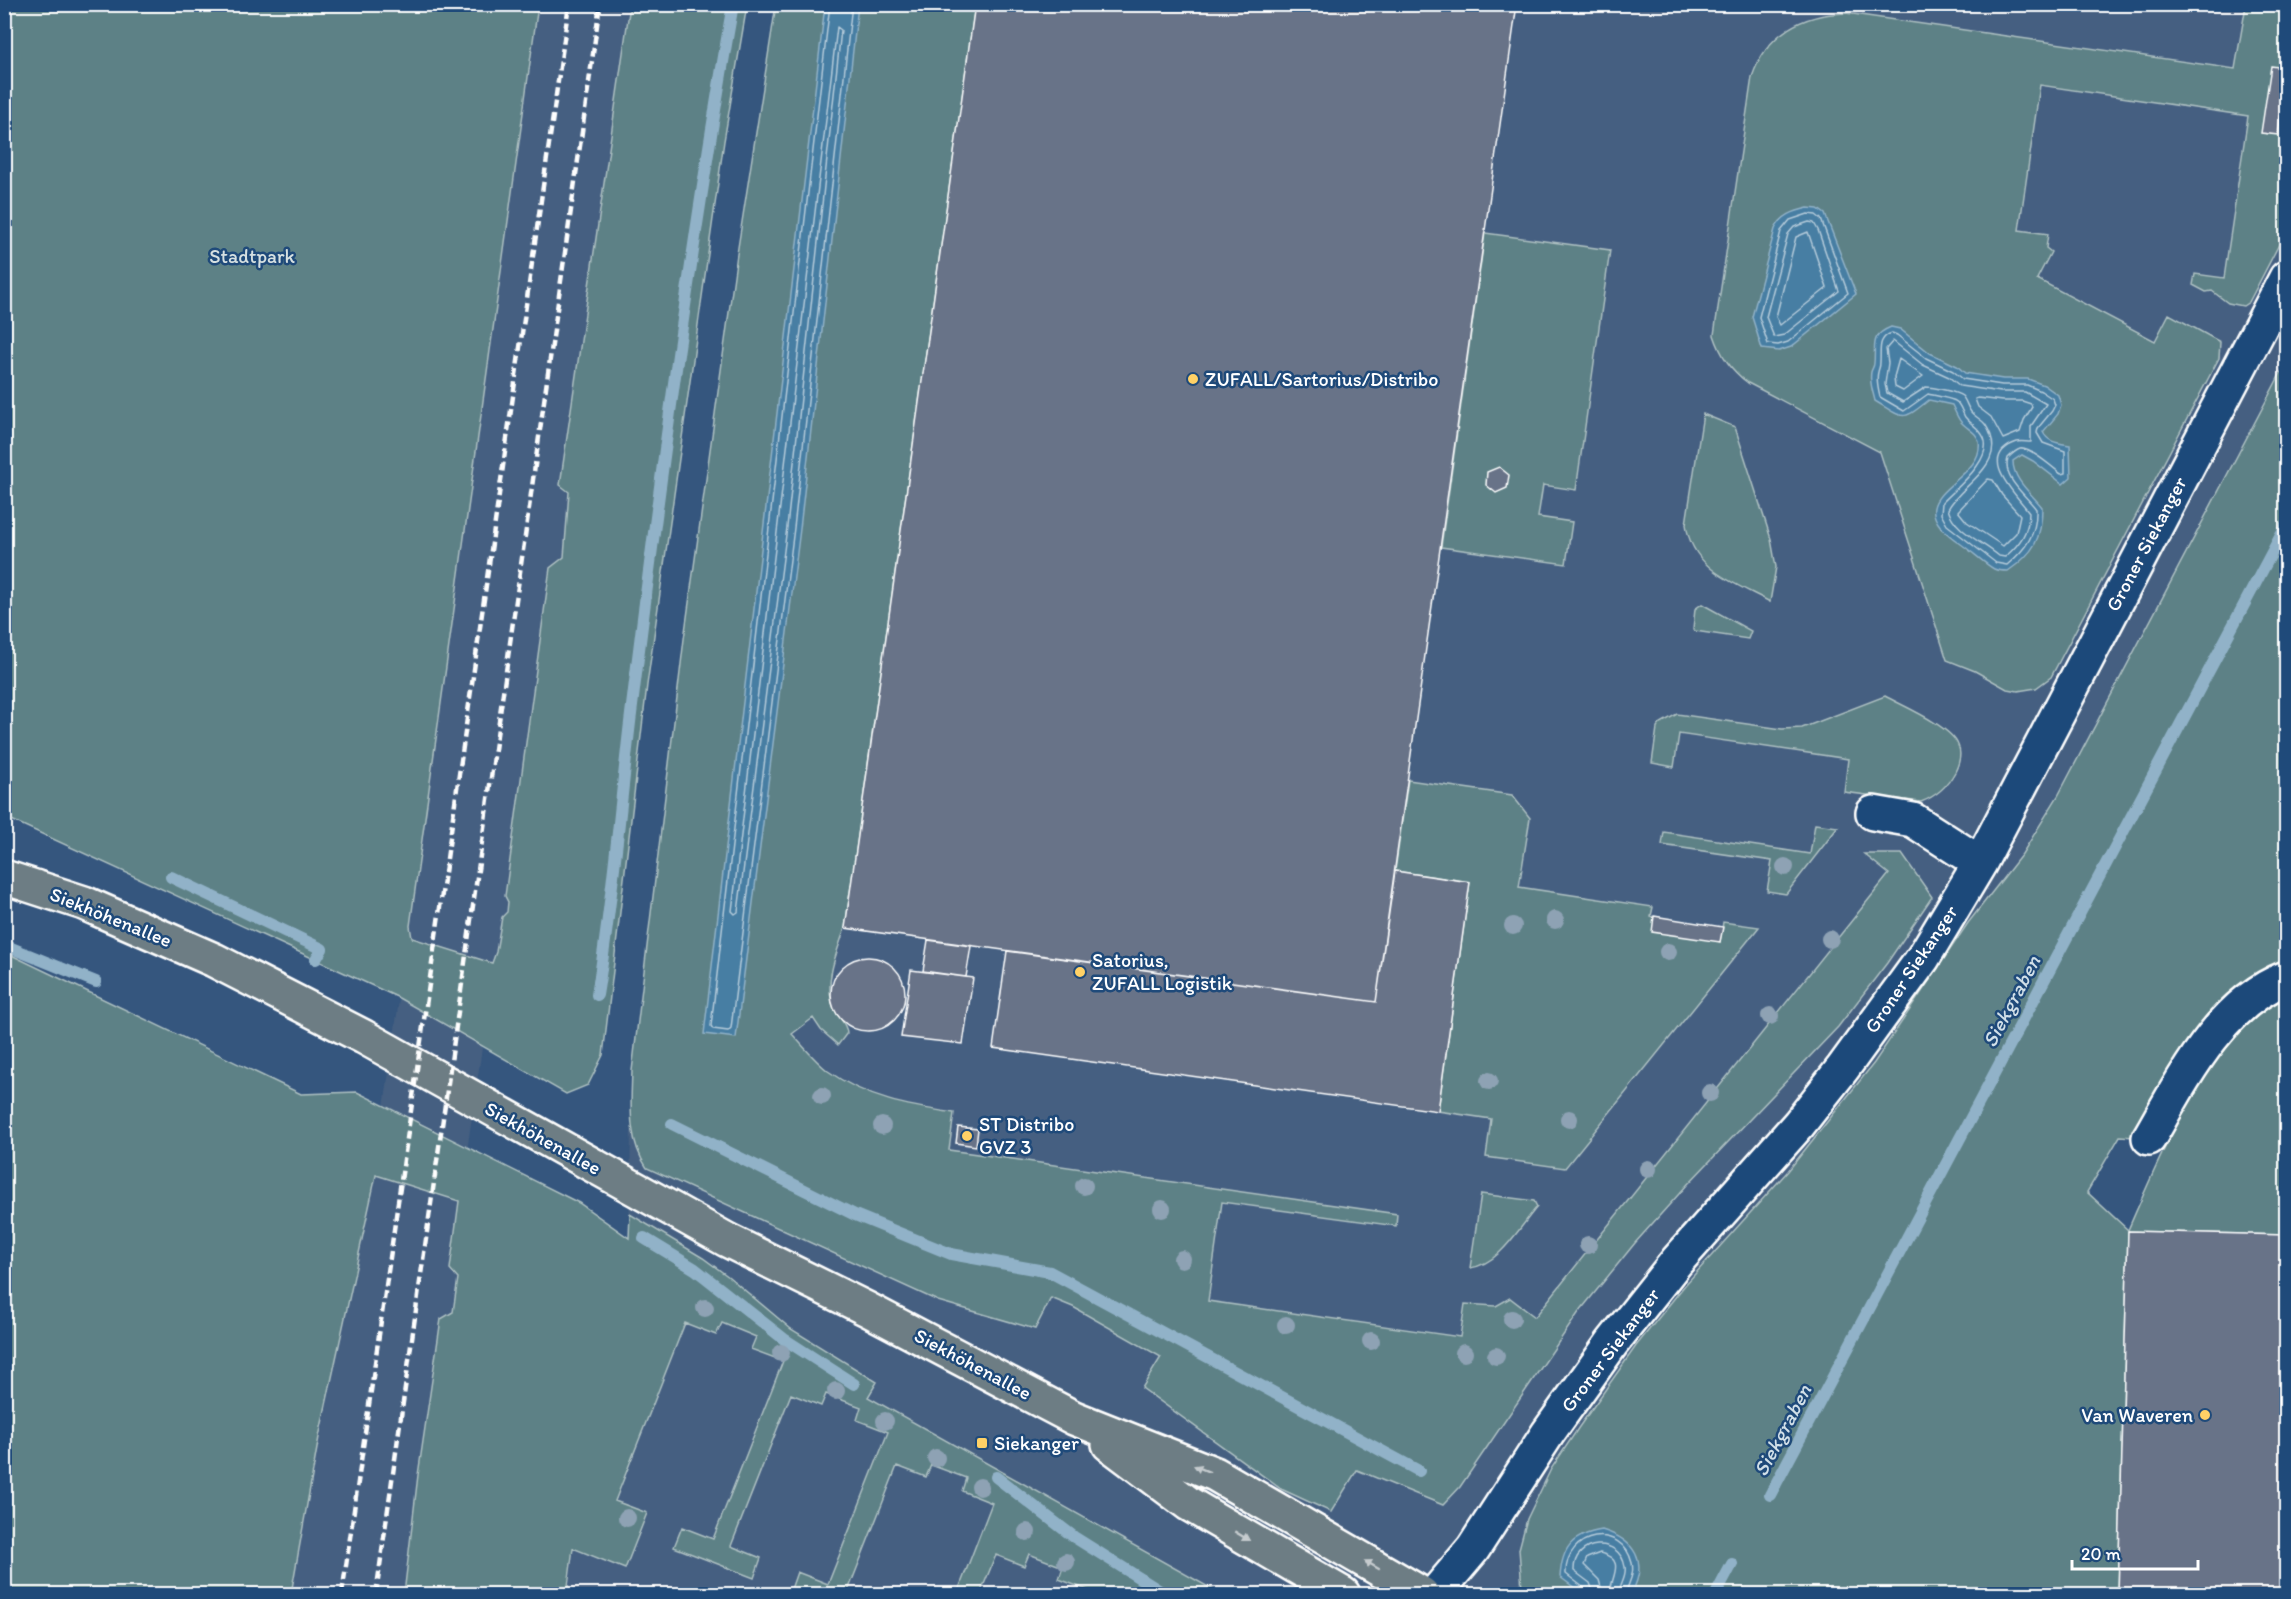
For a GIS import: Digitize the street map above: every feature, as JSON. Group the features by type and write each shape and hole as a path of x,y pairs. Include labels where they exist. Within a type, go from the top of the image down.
{"main road":[{"name":"Siekhöhenallee","path":"4,877 84,903 214,960 364,1037 728,1240 867,1309 1074,1418 1215,1474 1422,1594"},
{"name":"Siekhöhenallee","path":"1074,1418 1189,1504 1343,1594"}],"street":[{"name":"Groner Siekanger","path":"1435,1594 1473,1549 1548,1433 1612,1343 1677,1261 1799,1124 1923,958 1980,863 2286,278"},
{"path":"1873,813 1913,820 1980,863"},
{"path":"2150,1138 2196,1061 2225,1023 2257,993 2286,978"}],"shaded area":[{"path":"538,5 630,5 560,484 569,492 564,557 550,568 505,896 508,902 496,952 450,1268 458,1277 453,1312 441,1319 418,1475 404,1594 291,1594 319,1437 373,1186"},
{"path":"776,5 2286,5 2286,423 1643,1594 567,1594 573,1548 629,1238 632,1071 684,639 737,254"}],"green space":[{"name":"Stadtpark","path":"4,5 538,5 410,926 412,938 492,963 502,917 507,912 508,902 505,896 550,568 564,557 569,492 560,485 630,5 747,5 724,141 647,685 603,1055 588,1085 566,1094 397,997 5,817"},
{"path":"776,5 975,5 845,928 835,957 831,978 831,998 847,1033 838,1045 821,1030 813,1018 792,1034 828,1071 843,1081 888,1100 954,1113 949,1150 1397,1214 1396,1226 1222,1202 1208,1301 1460,1337 1465,1304 1496,1306 1510,1298 1535,1317 1889,874 1864,854 1902,854 1932,897 1887,963 1838,1027 1687,1185 1635,1243 1579,1312 1460,1487 1443,1505 1357,1470 1331,1512 1281,1489 1142,1388 1161,1357 1073,1307 1051,1298 1035,1329 938,1301 647,1168 641,1157 633,1134 632,1071 684,639 737,254"},
{"path":"2246,5 2286,5 2286,231 2249,302 2243,306 2228,303 2212,291 2206,292 2193,285 2195,274 2224,278 2248,116 2040,85 2019,230 2048,234 2046,248 2051,252 2037,279 2155,341 2169,314 2220,342 2219,358 2051,677 2036,688 2018,691 2007,689 1975,671 1947,660 1880,452 1748,383 1727,362 1717,343 1714,335 1752,77 1767,49 1788,29 1815,17 1846,13 2235,69"},
{"path":"1485,233 1610,250 1576,490 1543,485 1538,517 1572,522 1566,564 1441,547"},
{"path":"2286,363 2286,961 2268,968 2224,1001 2134,1137 2120,1136 2087,1192 2128,1230 2177,1124 2206,1074 2243,1029 2269,1006 2286,996 2286,1235 2128,1231 2118,1594 1526,1594 1522,1588 1519,1549 1527,1519 1551,1469 1636,1346 1685,1285 1788,1171 1874,1063 1968,923 2022,854 2058,796"},
{"path":"1703,414 1735,427 1771,539 1776,567 1770,602 1717,573 1697,553 1690,540 1686,524"},
{"path":"1702,604 1751,631 1748,639 1695,631 1693,629 1695,609"},
{"path":"1885,696 1937,724 1954,738 1958,745 1960,755 1958,766 1949,782 1937,794 1921,802 1844,792 1848,759 1679,734 1674,767 1652,763 1657,728 1661,723 1677,714 1782,729 1802,728"},
{"path":"1408,780 1512,795 1530,818 1519,887 1653,907 1651,916 1720,942 1723,922 1759,927 1565,1168 1486,1157 1491,1119 1438,1111 1470,882 1395,871"},
{"path":"1815,824 1838,827 1786,894 1767,891 1772,861 1662,845 1664,832 1810,854"},
{"path":"5,952 301,1094 357,1092 579,1203 629,1238 630,1214 703,1258 791,1329 877,1382 868,1397 1221,1594 1089,1594 1090,1591 1059,1579 1063,1567 1029,1554 1024,1566 996,1555 980,1594 957,1594 992,1503 962,1491 966,1478 931,1465 926,1477 897,1466 848,1591 855,1594 796,1594 790,1592 797,1572 828,1584 888,1432 857,1420 861,1407 826,1394 821,1406 791,1394 731,1546 761,1558 754,1578 674,1547 682,1527 713,1539 783,1361 751,1349 756,1337 722,1323 716,1335 685,1323 615,1501 647,1513 625,1569 573,1548 567,1594 404,1594 418,1475 441,1319 453,1312 458,1278 450,1269 459,1201 376,1175 319,1437 291,1594 5,1594"},
{"path":"1481,1194 1534,1201 1537,1207 1499,1253 1481,1265 1470,1268"}],"water":[{"path":"825,5 858,5 800,529 736,1038 704,1034"},
{"path":"1808,208 1818,209 1825,214 1856,294 1791,347 1779,351 1762,349 1752,317 1775,229 1789,214"},
{"path":"1891,327 1900,329 1930,353 1957,366 1965,373 2003,379 2028,379 2044,385 2058,395 2061,405 2058,414 2043,432 2051,440 2070,445 2071,477 2063,484 2022,455 2013,461 2019,480 2042,507 2042,518 2035,544 2024,558 2008,571 1996,570 1982,561 1941,527 1934,513 1936,501 1968,469 1977,456 1979,442 1961,422 1952,405 1929,400 1913,412 1903,416 1875,401 1870,379 1874,364 1875,342 1879,334"},
{"path":"1602,1530 1623,1540 1636,1554 1639,1572 1631,1594 1583,1594 1560,1577 1563,1558 1570,1544 1583,1535"}],"building":[{"name":"ZUFALL/Sartorius/Distribo","path":"975,4 1517,4 1376,1002 845,928"},
{"path":"2271,66 2286,68 2278,135 2261,133"},
{"path":"1499,467 1509,475 1507,488 1496,493 1486,485 1487,472"},
{"name":"Satorius, ZUFALL Logistik","path":"1395,871 1470,882 1438,1111 993,1048 1007,951 1376,1002"},
{"path":"1654,916 1723,927 1720,942 1652,932"},
{"path":"928,940 971,946 966,977 923,971"},
{"path":"868,957 882,960 894,968 902,980 905,994 902,1008 894,1020 882,1028 868,1031 854,1028 842,1020 834,1008 831,994 834,980 842,968 854,960"},
{"path":"911,970 973,978 963,1044 901,1037"},
{"name":"ST Distribo GVZ 3","path":"958,1127 978,1129 976,1146 956,1143"},
{"name":"Van Waveren","path":"2128,1231 2286,1235 2286,1594 2118,1594"}],"waterway":[{"path":"597,995 608,923 632,706 666,442 704,179 733,4"},
{"name":"Siekgraben","path":"1770,1495 2286,526"},
{"path":"171,877 322,949 316,959"},
{"path":"4,945 96,982"},
{"path":"672,1124 855,1215 951,1254 1050,1272 1419,1471"},
{"path":"644,1238 695,1269 784,1339 854,1384"},
{"path":"996,1477 1074,1537 1165,1594"},
{"name":"Siekgraben","path":"1716,1594 1732,1564"}],"railway":[{"path":"342,1594 569,4"},
{"path":"376,1594 600,4"}],"place":[{"name":"ZUFALL/Sartorius/Distribo","path":"1193,379"},
{"name":"Satorius, ZUFALL Logistik","path":"1080,972"},
{"name":"ST Distribo GVZ 3","path":"967,1136"},
{"name":"Van Waveren","path":"2205,1415"},
{"name":"Siekanger","path":"982,1443"}]}
